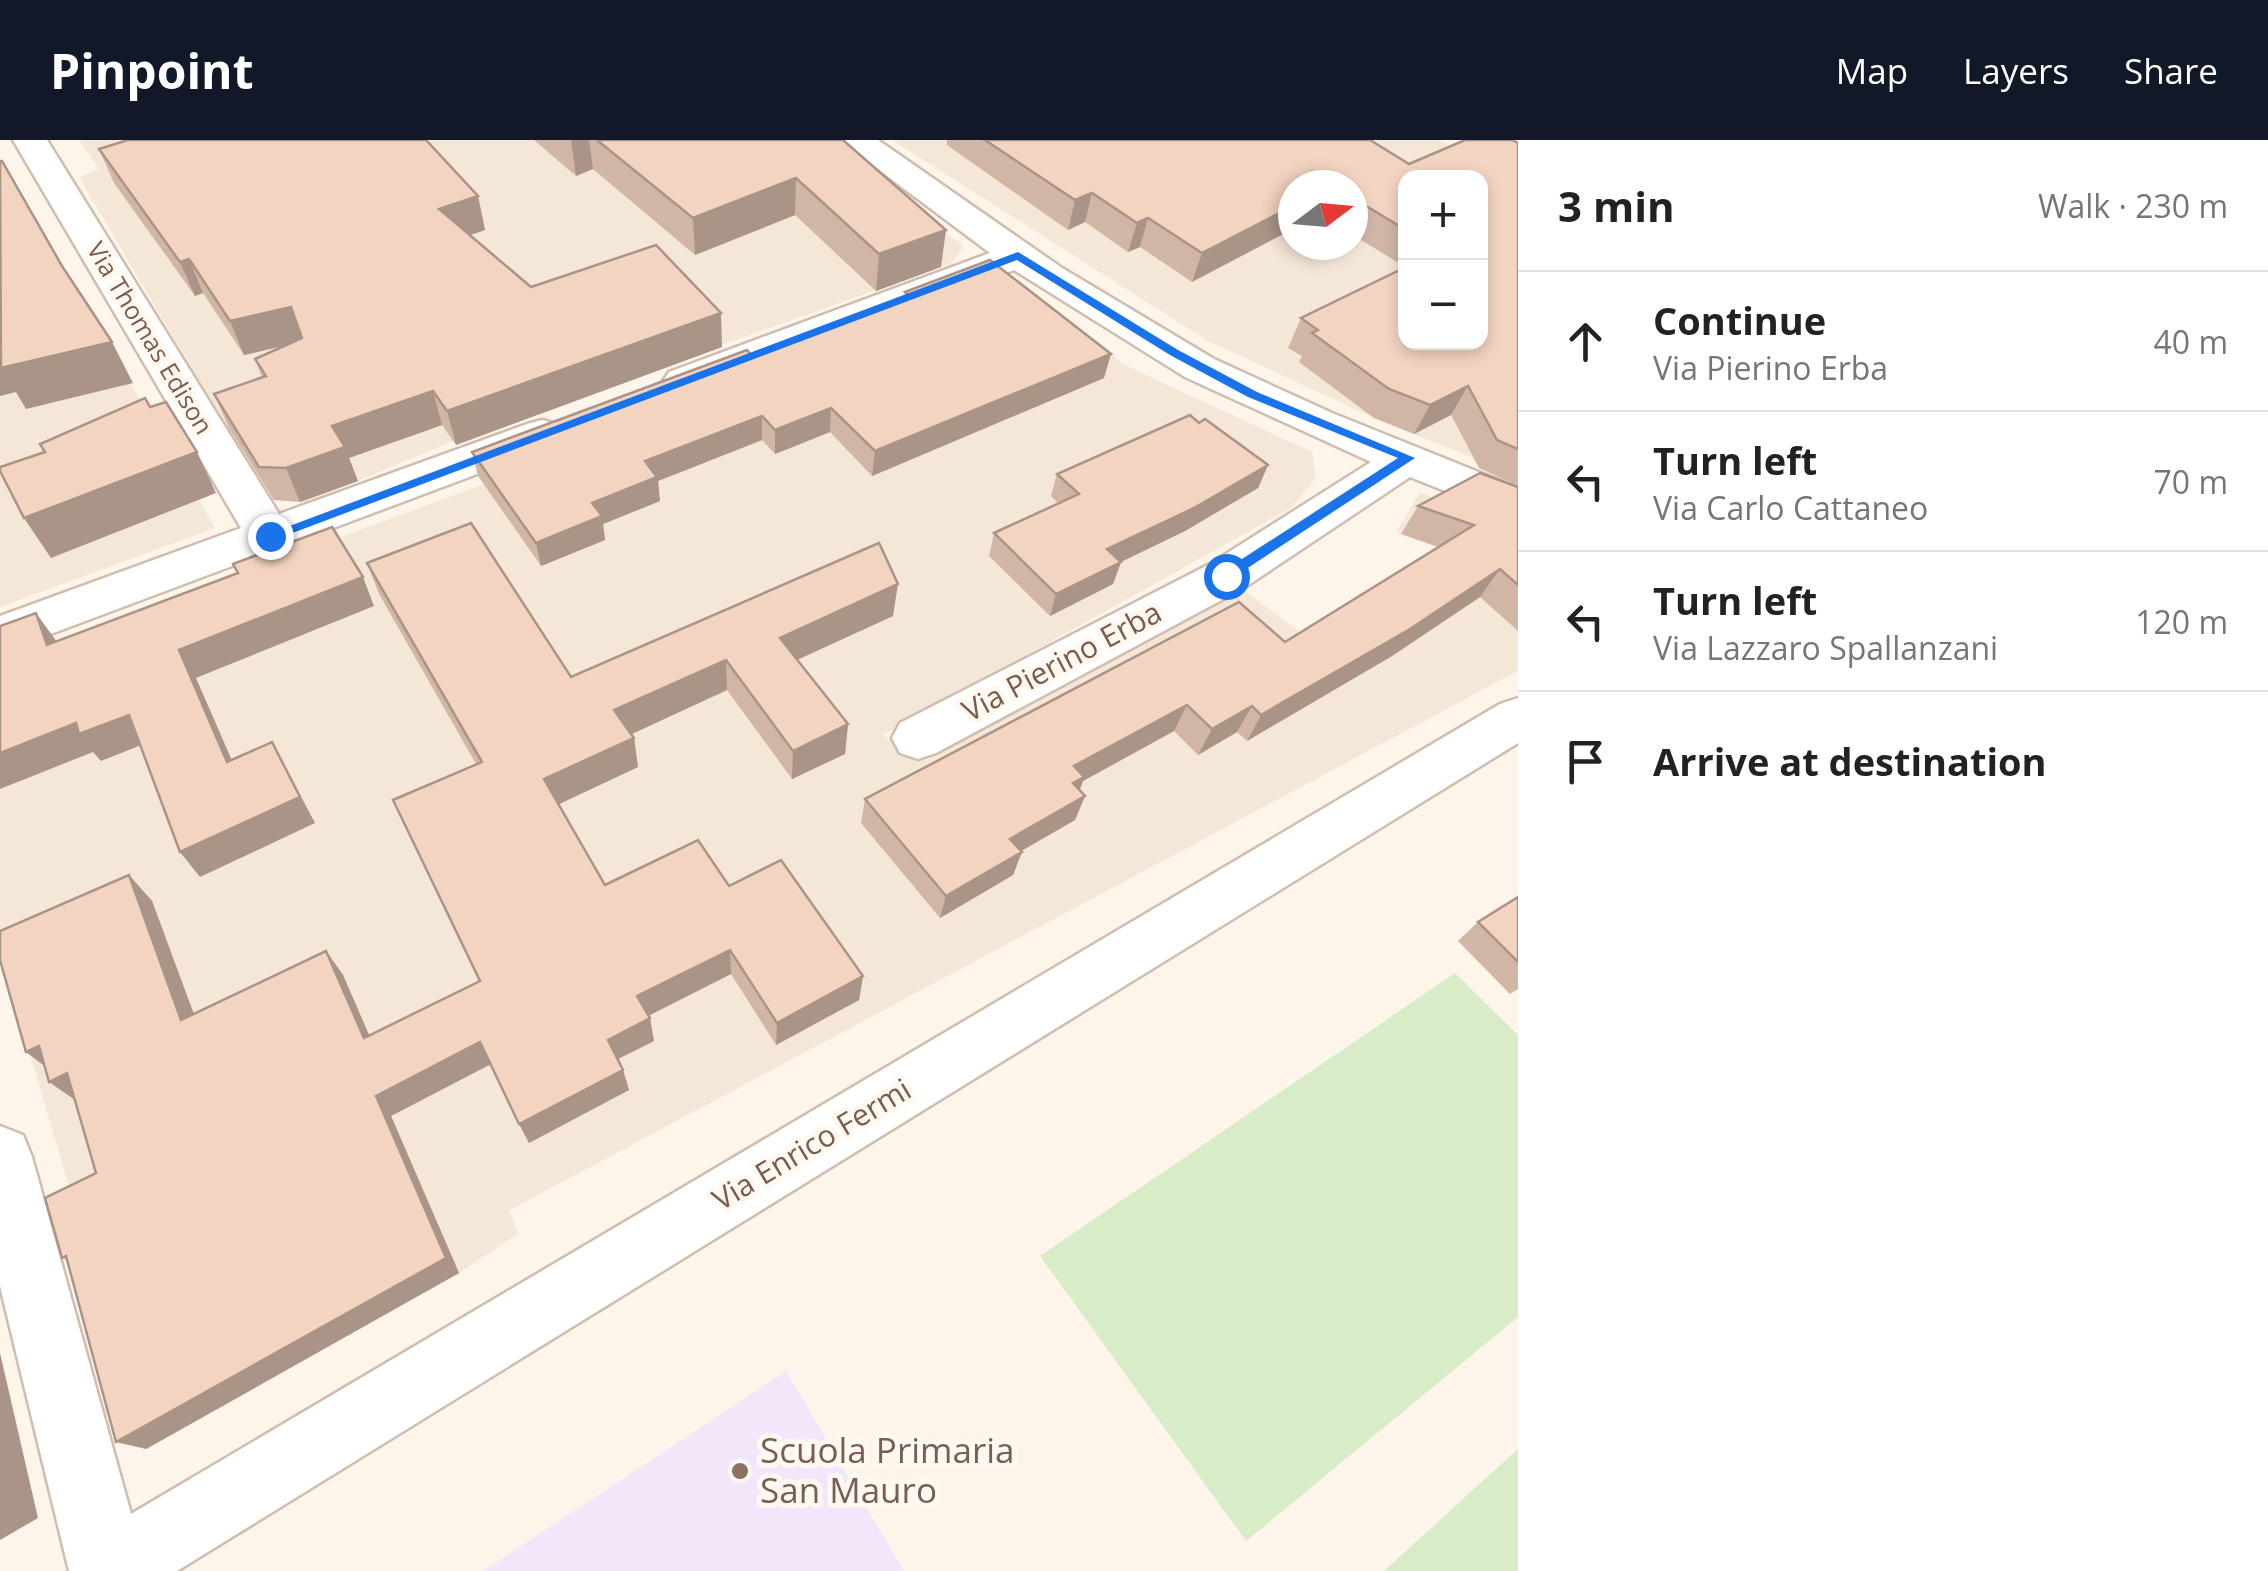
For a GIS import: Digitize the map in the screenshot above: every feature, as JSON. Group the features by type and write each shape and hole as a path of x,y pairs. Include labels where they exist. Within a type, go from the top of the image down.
{"street":[{"name":"Via Thomas Edison","path":"30,140 270,536"},
{"path":"856,140 1018,256 1174,353 1252,394 1518,505"},
{"path":"644,396 1018,256"},
{"path":"0,635 588,417"},
{"name":"Via Pierino Erba","path":"918,738 1226,576 1408,458"},
{"name":"Via Enrico Fermi","path":"107,1571 1518,718"},
{"path":"0,1157 107,1571"}],"shaded area":[{"path":"79,140 816,140 964,246 952,263 464,437 306,502 269,500 79,177 99,169"},
{"path":"892,140 1439,140 1518,181 1518,476 1374,418 1208,341"},
{"path":"0,161 215,528 0,607"},
{"path":"1038,299 1125,365 1312,452 1316,478 1291,508 883,735 912,759 1239,587 1314,642 1456,554 1396,532 1420,492 1518,535 1518,671 510,1210 518,1234 459,1273 146,1449 4,965 0,965 0,663 484,484"},
{"name":"Scuola Primaria San Mauro","path":"786,1371 904,1571 483,1571"}],"green space":[{"path":"1455,973 1518,1035 1518,1317 1246,1541 1040,1256"},
{"path":"1518,1449 1518,1571 1384,1571"}],"building":[{"path":"128,140 426,140 478,196 439,209 531,287 656,245 721,313 447,411 433,391 332,426 345,447 286,468 259,467 214,394 266,376 255,359 302,338 291,307 230,321 189,259 180,262 99,149"},
{"path":"597,140 843,140 946,230 879,254 796,178 693,218"},
{"path":"985,140 1370,140 1409,164 1465,140 1518,143 1518,449 1497,440 1468,386 1430,405 1389,389 1312,333 1318,330 1301,318 1398,271 1398,350 1488,350 1488,170 1398,170 1398,225 1368,207 1368,170 1278,170 1278,214 1202,253 1148,218 1137,223 1092,193 1075,200"},
{"path":"0,161 62,266 112,342 1,368"},
{"path":"990,260 1111,354 875,451 831,408 775,430 762,416 645,461 657,477 592,503 602,516 536,543 472,452 747,350 753,357 911,297 905,292"},
{"path":"145,398 150,407 166,402 197,452 24,518 0,467 45,452 40,444"},
{"path":"1190,415 1199,423 1205,419 1268,465 1194,508 1107,549 1121,562 1056,594 994,533 1079,494 1057,474"},
{"path":"1480,473 1518,487 1518,585 1500,569 1410,629 1261,715 1252,706 1212,729 1187,705 1074,766 1084,777 1073,783 1085,796 1010,839 1022,852 946,896 865,799 1239,602 1285,642 1474,525 1418,506"},
{"path":"471,523 571,677 879,543 898,584 780,638 848,724 793,751 726,660 614,710 634,738 544,779 605,885 698,840 729,886 781,860 863,976 777,1023 730,950 637,996 650,1018 608,1040 623,1070 519,1124 480,1042 376,1096 446,1258 116,1442 66,1256 62,1258 45,1198 96,1173 67,1073 49,1082 39,1046 26,1052 0,960 0,931 129,875 181,1020 326,951 364,1038 480,981 393,800 482,762 367,563"},
{"path":"332,527 363,577 179,650 227,762 272,742 300,797 180,852 129,715 79,734 76,723 0,753 0,626 36,613 47,645 238,573 233,564"},
{"path":"1518,897 1518,962 1478,922"}],"place":[{"name":"Scuola Primaria San Mauro","path":"740,1471"}],"route":[{"path":"270,536 1018,256 1174,353 1252,394 1408,458 1226,576"}]}
